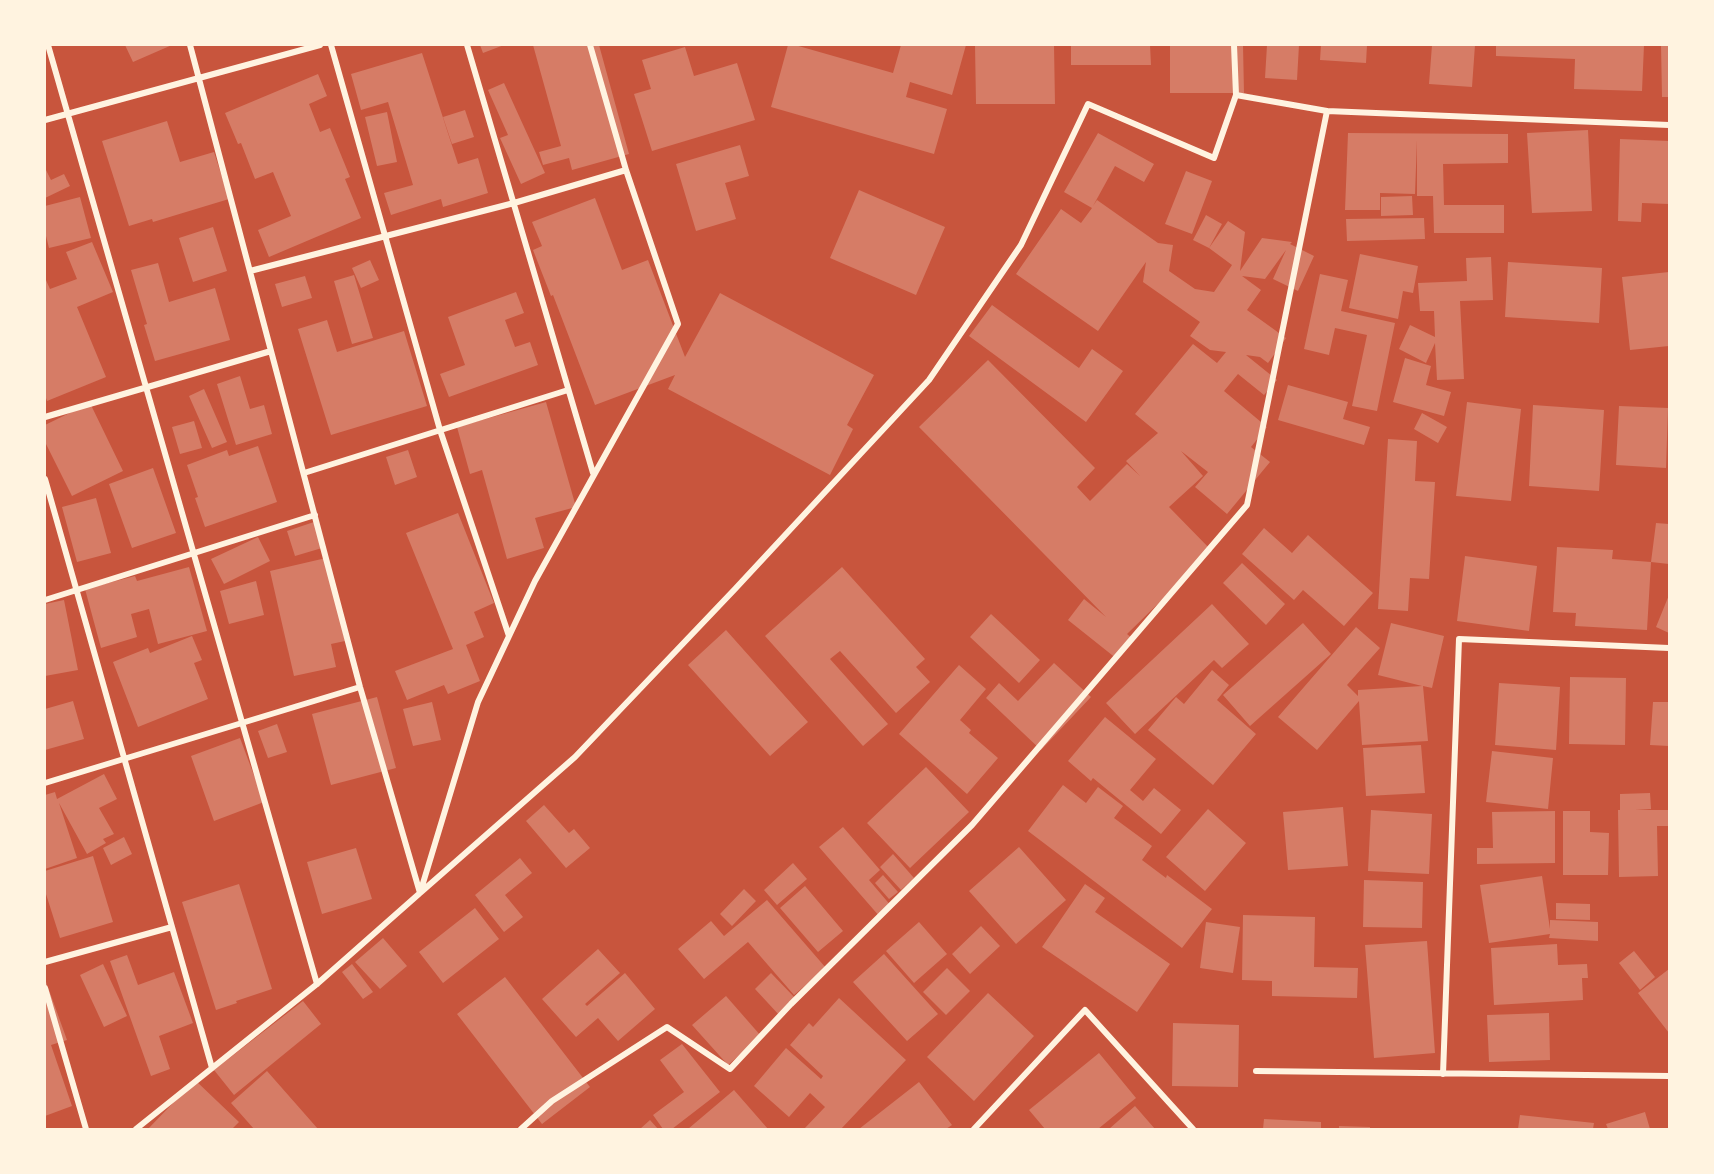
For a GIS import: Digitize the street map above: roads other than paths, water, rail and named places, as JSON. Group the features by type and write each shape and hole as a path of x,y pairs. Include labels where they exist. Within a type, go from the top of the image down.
{"street":[{"path":"48,45 317,984"},
{"path":"190,45 360,687 420,893"},
{"path":"45,120 320,45"},
{"path":"331,45 440,430 509,636"},
{"path":"467,45 593,474"},
{"path":"420,893 478,702 535,581 678,324 626,170 590,45"},
{"path":"136,1129 317,984 575,758 735,590 929,380 1021,245 1089,104 1214,158 1236,95 1234,45"},
{"path":"1236,95 1327,111 1669,125"},
{"path":"521,1129 552,1101 667,1027 730,1069 791,1004 972,825 1247,505 1327,111"},
{"path":"250,270 514,203 626,170"},
{"path":"45,417 271,351"},
{"path":"304,473 568,390"},
{"path":"45,479 212,1068"},
{"path":"45,600 315,515"},
{"path":"1443,1074 1459,639 1669,648"},
{"path":"45,783 360,687"},
{"path":"45,962 172,927"},
{"path":"45,988 86,1129"},
{"path":"974,1129 1085,1010 1193,1129"},
{"path":"1256,1071 1669,1076"}]}
